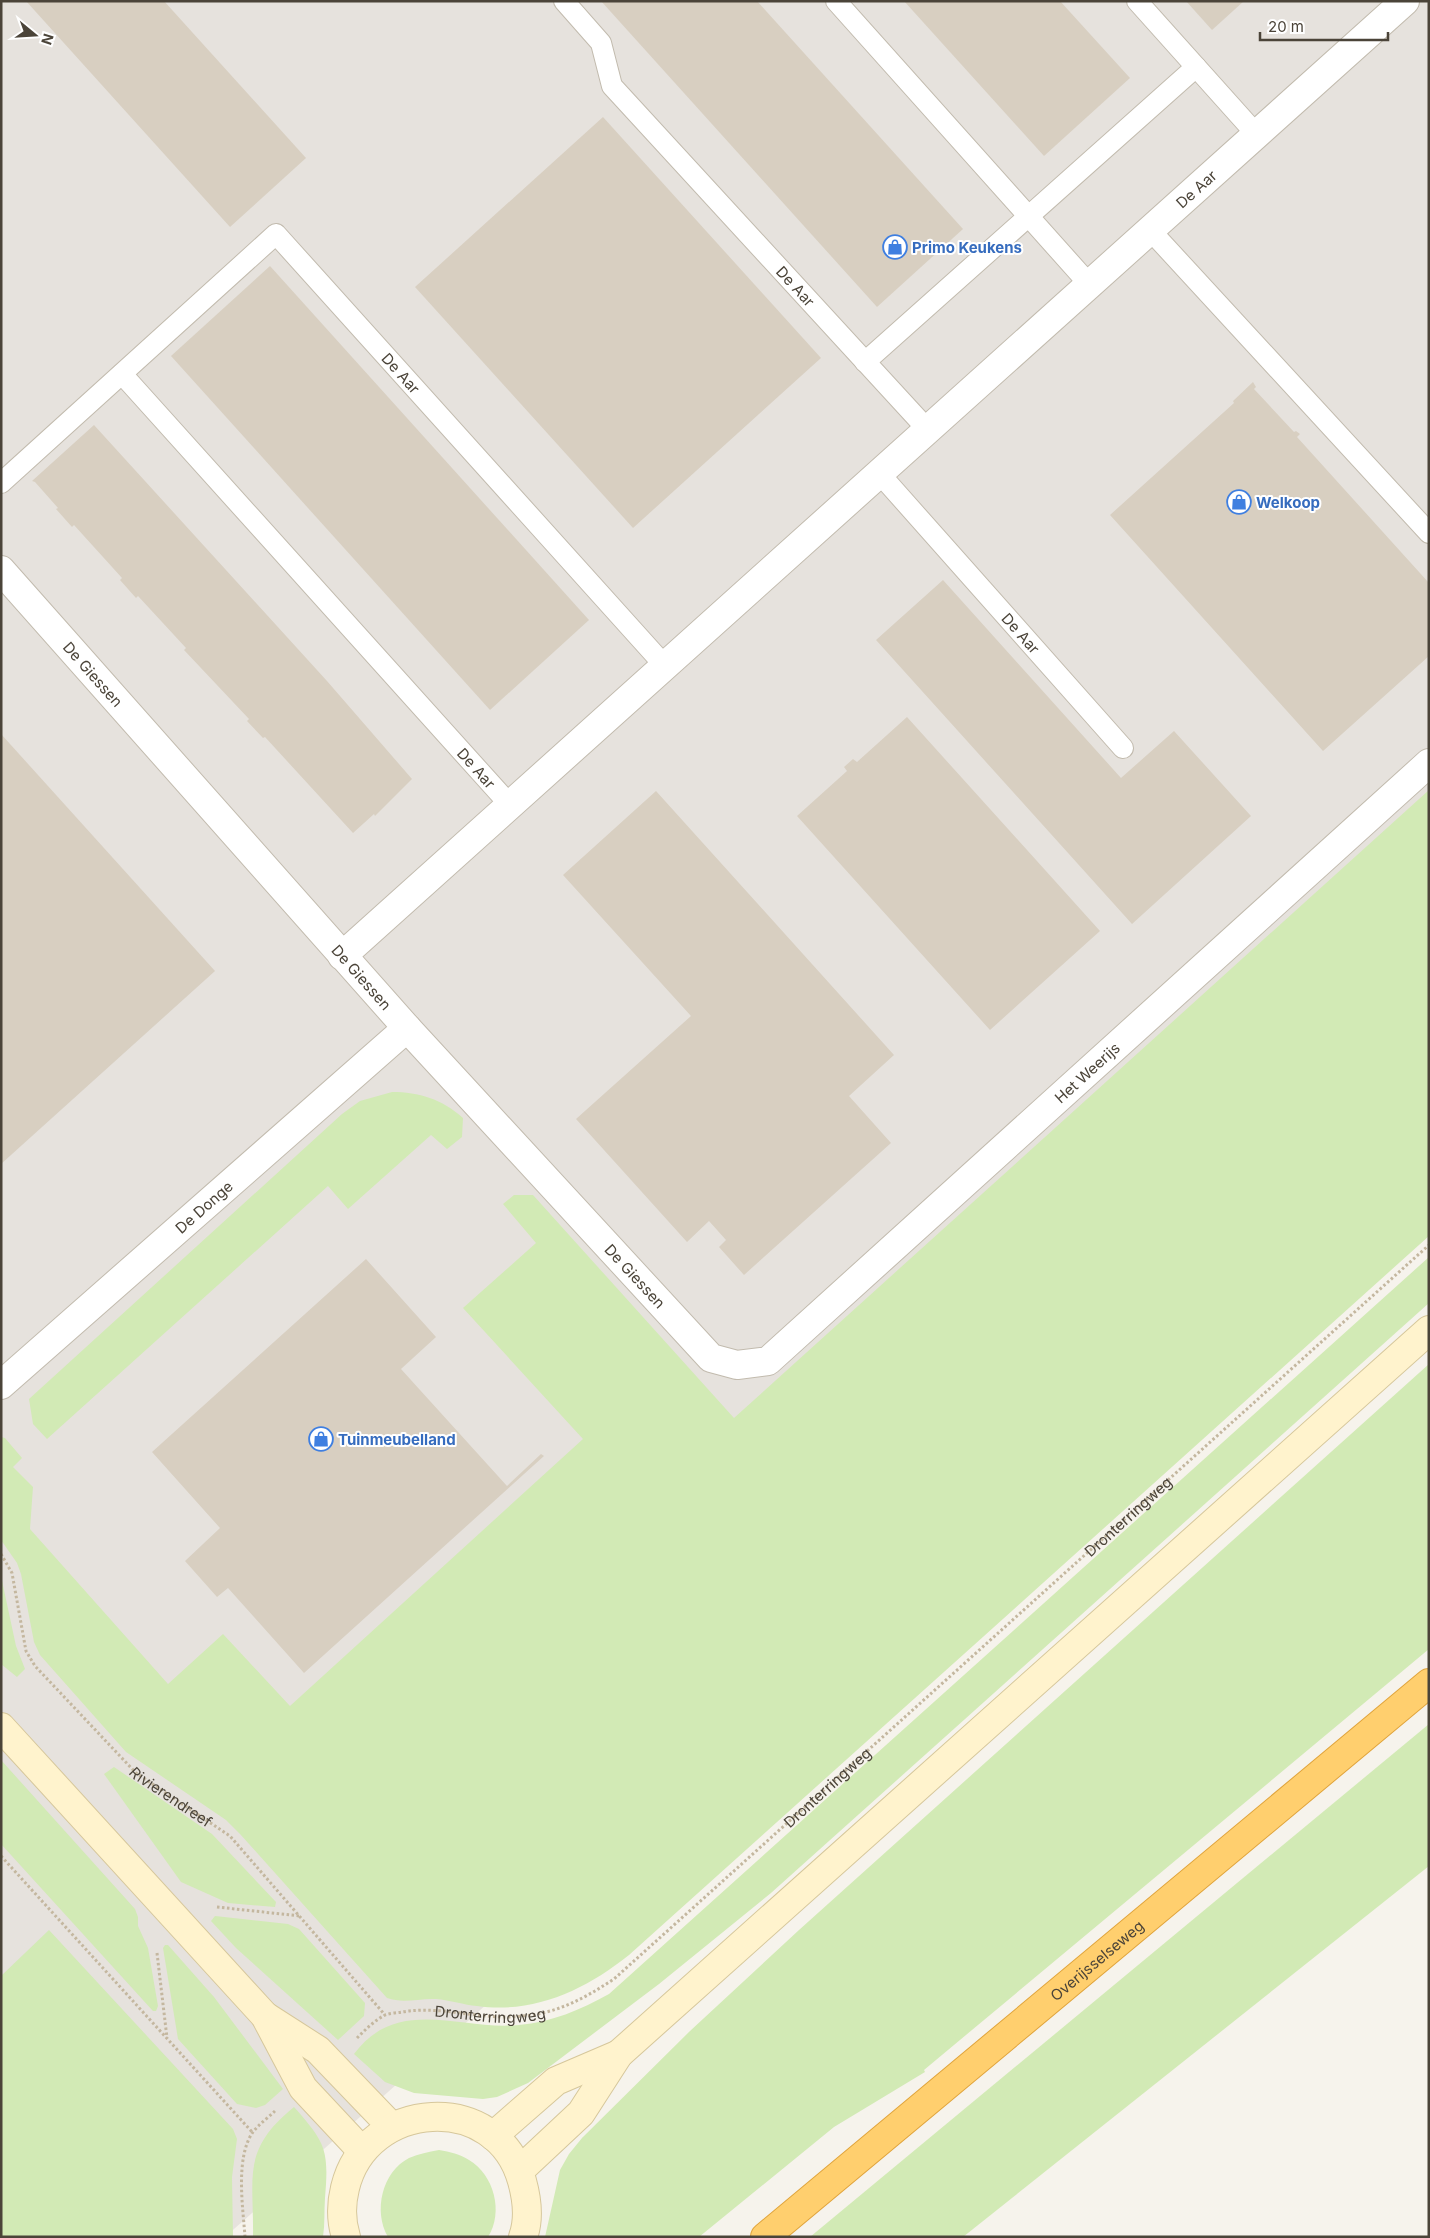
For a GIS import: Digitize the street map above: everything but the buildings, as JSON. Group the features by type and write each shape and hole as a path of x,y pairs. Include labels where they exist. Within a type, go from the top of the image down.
{"highway":[{"name":"Overijsselseweg","path":"765,2237 1429,1683"}],"main road":[{"path":"519,2171 581,2112 619,2054 1429,1330"},
{"path":"1,1726 265,2016 303,2088 362,2151"},
{"path":"265,2016 318,2050 331,2061 391,2126"},
{"path":"493,2136 556,2081 619,2054"},
{"path":"346,2237 343,2228 342,2201 348,2175 362,2151 375,2137 391,2126 417,2118 444,2116 470,2122 493,2136 508,2152 519,2171 527,2199 526,2228 523,2237"}],"street":[{"name":"De Aar","path":"342,956 1257,135 1398,4"},
{"name":"De Giessen","path":"1,570 406,1028 712,1358 737,1365"},
{"name":"Het Weerijs","path":"737,1365 768,1360 1429,762"},
{"name":"De Donge","path":"1,1385 406,1028"}],"lane":[{"name":"De Aar","path":"564,1 601,42 612,86 928,430"},
{"path":"836,1 1089,284"},
{"path":"1137,1 1257,135"},
{"path":"865,362 1196,66"},
{"path":"1150,230 1429,533"},
{"name":"De Aar","path":"1,483 276,234 665,666"},
{"name":"De Aar","path":"122,374 510,805"},
{"name":"De Aar","path":"879,473 1123,748"}],"path":[{"name":"Dronterringweg","path":"331,2061 370,2025 385,2015 420,2009 481,2016 522,2017 556,2011 587,1997 614,1979 1429,1245"},
{"name":"Rivierendreef","path":"1,1554 12,1573 26,1651 34,1666 136,1773 230,1836 385,2015"},
{"path":"1,1856 252,2133"},
{"path":"245,2237 242,2183 244,2156 252,2133 303,2088"}],"shaded area":[{"path":"1,1 1429,1 1429,1166 225,2237 1,2237"}],"green space":[{"path":"1429,790 1429,1236 629,1955 595,1979 577,1989 539,2003 498,2008 436,1999 405,2001 387,1998 226,1820 126,1752 40,1655 34,1642 21,1574 17,1563 1,1540 1,1437 5,1438 22,1458 13,1467 33,1487 30,1529 168,1684 223,1634 290,1706 583,1439 463,1308 536,1243 503,1204 514,1195 533,1195 734,1418"},
{"path":"392,1092 421,1095 438,1101 455,1111 463,1118 462,1137 447,1149 431,1135 348,1209 328,1186 47,1439 33,1424 29,1399 342,1114 360,1101"},
{"path":"1429,1257 1429,1303 771,1893 659,1984 528,2083 497,2097 483,2099 414,2093 385,2082 354,2054 371,2036 390,2025 410,2020 497,2026 519,2025 543,2021 566,2014 609,1994"},
{"path":"1429,1364 1429,1649 924,2070 925,2072 834,2127 699,2237 545,2237 560,2170 569,2154 582,2138 690,2031 799,1930"},
{"path":"1,1576 16,1646 25,1669 17,1677 1,1664"},
{"path":"1429,1724 1429,1866 963,2237 810,2237"},
{"path":"1,1760 135,1909 138,1917 138,1926 148,1948 158,2006 156,2011 153,2011 1,1844"},
{"path":"114,1767 212,1834 276,1902 275,1907 228,1903 181,1882 104,1774"},
{"path":"215,1916 288,1924 299,1929 365,2003 364,2016 338,2040 236,1948 211,1921"},
{"path":"49,1930 233,2129 237,2139 232,2177 233,2237 1,2237 1,1976"},
{"path":"165,1945 168,1945 214,1997 283,2089 265,2105 256,2108 237,2104 178,2039 163,1948"},
{"path":"294,2107 313,2130 323,2148 326,2182 323,2237 253,2237 252,2180 258,2151 265,2137 277,2122"},
{"path":"439,2150 451,2152 469,2160 485,2175 494,2195 496,2206 493,2227 488,2237 388,2237 383,2227 381,2204 383,2193 392,2173 409,2158"}],"place":[{"name":"Primo Keukens","path":"895,247"},
{"name":"Welkoop","path":"1239,502"},
{"name":"Tuinmeubelland","path":"321,1439"}]}
